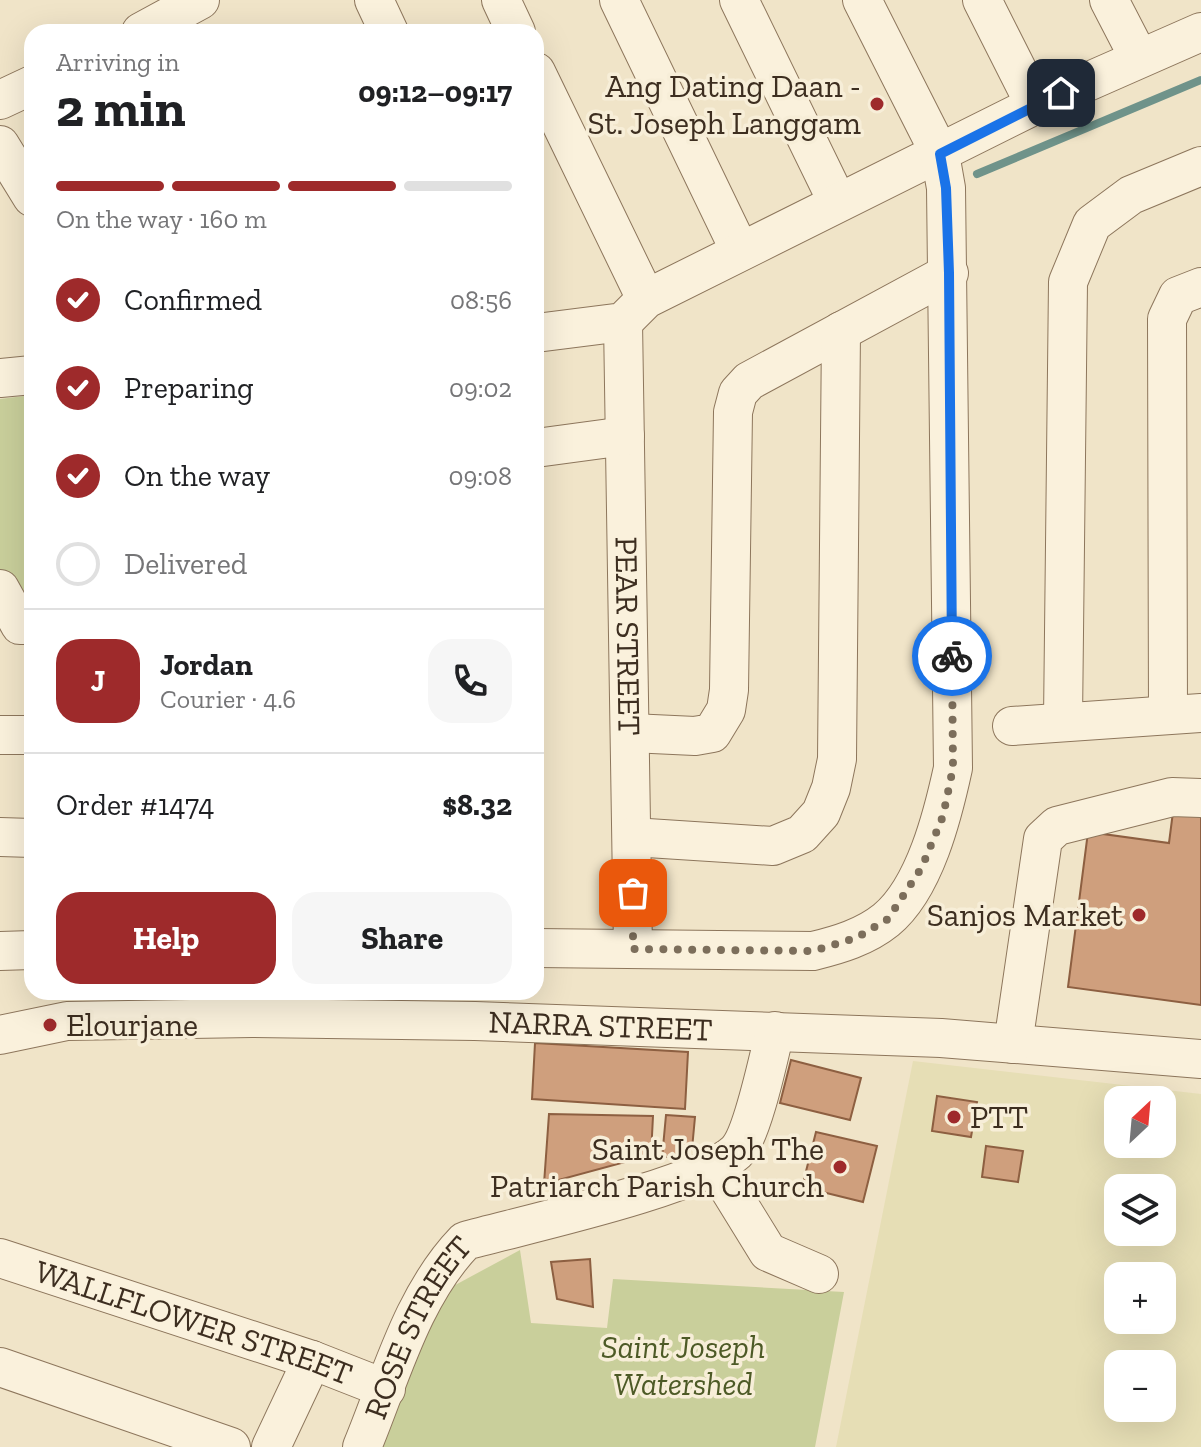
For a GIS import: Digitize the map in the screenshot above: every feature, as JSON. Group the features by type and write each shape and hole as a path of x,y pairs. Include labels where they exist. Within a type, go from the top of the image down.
{"street":[{"path":"374,0 385,24"},
{"path":"501,0 512,24"},
{"path":"619,0 740,251"},
{"path":"739,0 837,201"},
{"path":"544,948 813,951 837,945 888,919 922,867 943,816 953,768 946,188 940,154 862,0"},
{"path":"982,0 1035,105"},
{"path":"1109,0 1139,58"},
{"path":"159,24 188,11"},
{"path":"544,331 634,311 837,201 940,154 1035,105 1201,32"},
{"path":"0,100 24,89"},
{"path":"544,92 634,311"},
{"path":"0,145 24,184"},
{"path":"1063,720 1068,282 1092,224 1131,195 1201,166"},
{"path":"631,733 695,736 712,733 720,724 729,690 733,412 738,393 749,381 949,273"},
{"path":"1012,726 1184,713 1167,319 1178,296 1201,287"},
{"name":"PEAR STREET","path":"633,949 625,436 634,311"},
{"path":"632,837 773,846 802,834 821,813 831,788 837,759 841,331"},
{"path":"0,378 24,376"},
{"path":"544,447 625,436"},
{"path":"0,589 20,625 24,625"},
{"path":"0,735 24,735"},
{"path":"1013,1044 1043,839 1057,826 1172,797 1201,798"},
{"path":"0,837 24,838"},
{"path":"0,951 24,950"},
{"name":"NARRA STREET","path":"0,1035 67,1021 252,1005 290,1005 1013,1044 1201,1059"},
{"name":"ROSE STREET","path":"362,1447 421,1303 448,1259 465,1241 668,1184 715,1166 738,1151 758,1097 775,1031"},
{"path":"715,1166 768,1252 819,1274"},
{"name":"WALLFLOWER STREET","path":"0,1258 312,1360 386,1389"},
{"path":"271,1447 312,1360"},
{"path":"0,1367 231,1447"}],"shaded area":[{"path":"913,1061 1131,1086 1104,1086 1104,1158 1176,1158 1176,1091 1201,1094 1201,1447 836,1447"}],"green space":[{"path":"24,396 24,606 16,606 0,577 0,399"},
{"name":"Saint Joseph Watershed","path":"520,1250 531,1323 607,1328 613,1279 844,1292 815,1447 371,1447 446,1290"}],"building":[{"name":"Sanjos Market","path":"1174,804 1201,808 1201,1005 1068,987 1088,832 1169,843"},
{"path":"535,1043 688,1052 685,1109 532,1099"},
{"path":"791,1060 861,1078 850,1120 780,1103"},
{"name":"PTT","path":"937,1096 977,1102 971,1137 932,1131"},
{"path":"549,1114 653,1116 651,1155 544,1184"},
{"path":"666,1115 695,1117 692,1149 662,1158"},
{"name":"Saint Joseph The Patriarch Parish Church","path":"816,1132 877,1146 863,1202 802,1187"},
{"path":"986,1146 1023,1151 1018,1182 982,1177"},
{"path":"590,1259 593,1307 557,1299 551,1262"}],"waterway":[{"path":"977,174 1201,80"}],"way so far":[{"path":"633,893 633,949 813,951 856,938 888,919 922,867 943,816 953,768 952,656"}],"place":[{"name":"Ang Dating Daan - St. Joseph Langgam","path":"877,104"},
{"name":"Sanjos Market","path":"1139,915"},
{"name":"Elourjane","path":"50,1025"},
{"name":"PTT","path":"954,1117"},
{"name":"Saint Joseph The Patriarch Parish Church","path":"840,1167"}],"route":[{"path":"952,656 949,273 946,188 940,154 1061,93"}]}
